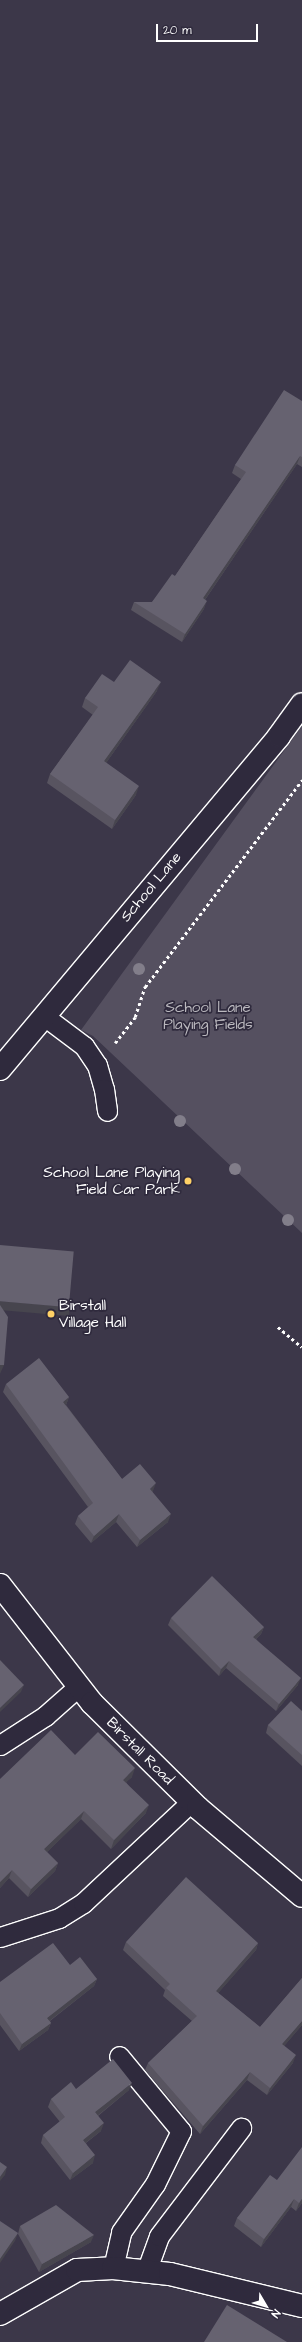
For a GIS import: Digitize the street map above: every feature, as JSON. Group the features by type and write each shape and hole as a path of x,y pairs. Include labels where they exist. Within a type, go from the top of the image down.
{"street":[{"name":"School Lane","path":"0,1069 279,736 302,704"},
{"name":"Birstall Road","path":"0,1585 92,1703 191,1802 302,1896"},
{"path":"0,2314 77,2270 112,2268 170,2274 302,2306"}],"lane":[{"path":"44,1016 84,1046 97,1065 104,1089 107,1111"},
{"path":"0,1745 44,1716 79,1686"},
{"path":"0,1937 60,1918 83,1903 191,1802"},
{"path":"112,2268 122,2232 155,2184 181,2131 119,2056"},
{"path":"146,2272 159,2236 241,2128"}],"path":[{"path":"97,1065 135,1017 144,987 302,780"},
{"path":"278,1327 302,1347"}],"green space":[{"name":"School Lane Playing Fields","path":"302,726 302,1233 93,1036 81,1030"}],"building":[{"path":"284,390 302,401 302,457 300,456 203,598 207,601 185,634 134,602 152,602 172,574 175,576 246,472 235,465"},
{"path":"130,660 161,682 104,761 139,786 115,820 50,774 98,707 85,698 102,674 114,682"},
{"name":"Birstall Village Hall","path":"0,1245 74,1251 69,1307 0,1301"},
{"path":"0,1305 8,1317 4,1365 0,1365"},
{"path":"39,1358 69,1397 63,1402 122,1479 140,1464 156,1483 150,1489 171,1514 140,1540 119,1514 94,1536 78,1516 93,1503 6,1384"},
{"path":"212,1576 264,1627 253,1637 301,1678 279,1704 229,1661 221,1669 171,1618"},
{"path":"0,1660 24,1685 0,1708"},
{"path":"291,1701 302,1711 302,1755 268,1725"},
{"path":"51,1730 75,1755 98,1732 135,1768 123,1780 149,1805 114,1840 84,1811 44,1849 58,1863 31,1889 12,1870 0,1882 0,1779"},
{"path":"186,1877 258,1943 216,1991 260,2027 302,1978 302,2021 282,2044 296,2055 270,2088 250,2072 203,2126 148,2063 197,2016 166,1988 170,1984 126,1942"},
{"path":"53,1943 70,1965 80,1957 97,1979 47,2018 51,2023 22,2044 0,2013 0,1982"},
{"path":"113,2059 132,2083 95,2112 104,2123 83,2140 95,2155 73,2173 43,2135 65,2117 51,2099 71,2082 76,2089"},
{"path":"302,2147 302,2199 299,2203 294,2199 264,2239 237,2218 270,2175 277,2180"},
{"path":"0,2162 7,2167 0,2177"},
{"path":"56,2205 94,2235 42,2264 20,2226"},
{"path":"0,2221 18,2233 0,2259"},
{"path":"227,2305 287,2342 204,2342"}],"place":[{"name":"School Lane Playing Field Car Park","path":"188,1181"},
{"name":"Birstall Village Hall","path":"51,1314"}]}
